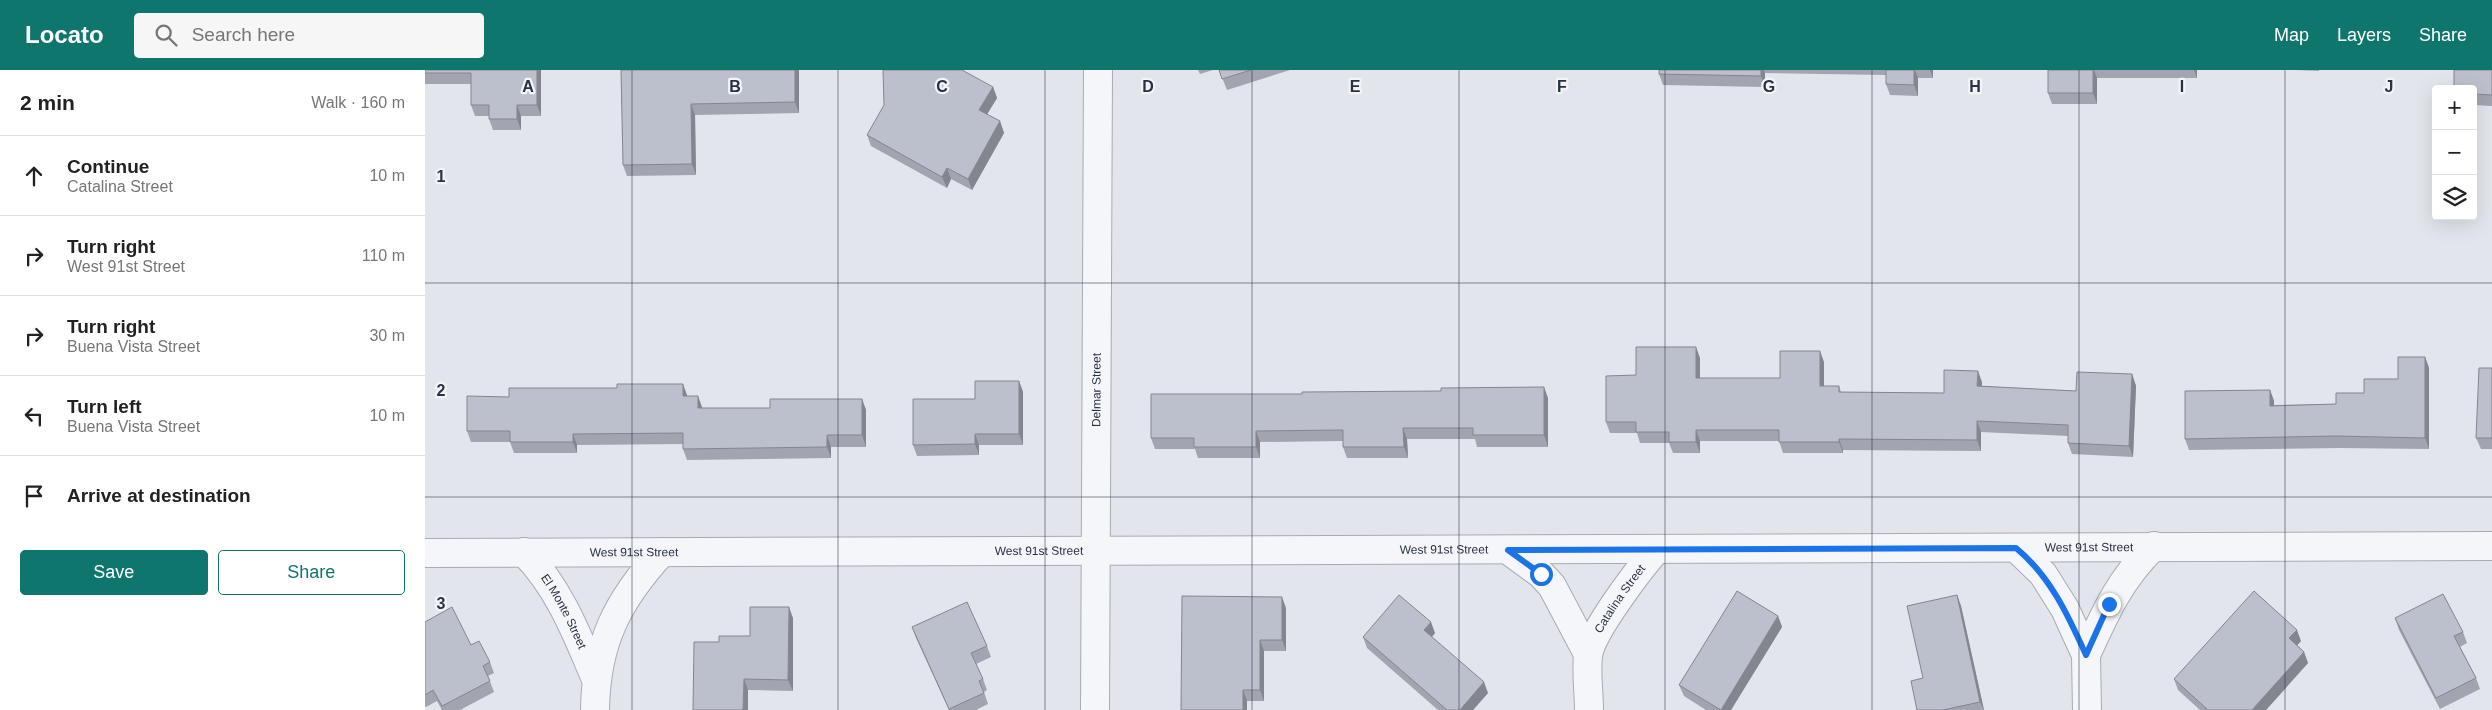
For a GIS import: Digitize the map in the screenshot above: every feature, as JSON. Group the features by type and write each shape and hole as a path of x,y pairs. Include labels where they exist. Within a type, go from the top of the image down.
{"street":[{"name":"Delmar Street","path":"1095,710 1098,70"},
{"path":"2086,655 2109,604 2134,565 2154,546"},
{"name":"West 91st Street","path":"425,553 2492,546"},
{"path":"2016,548 2043,574 2065,609 2086,655 2087,710"},
{"name":"Catalina Street","path":"1589,710 1588,654 1601,626 1638,571 1657,549"},
{"name":"Catalina Street","path":"1508,550 1534,568 1552,586 1588,654"},
{"name":"El Monte Street","path":"524,552 539,568 557,593 595,678"},
{"name":"El Monte Street","path":"595,710 595,678 613,619 644,571 662,552"}],"building":[{"path":"425,70 537,70 537,105 517,105 517,119 489,119 489,105 471,105 471,73 425,73"},
{"path":"621,70 795,70 795,102 691,104 692,164 623,165"},
{"path":"883,70 962,70 993,87 979,110 1000,121 968,179 947,168 942,177 867,135 884,105"},
{"path":"1219,70 1251,70 1222,79"},
{"path":"1659,70 1761,70 1761,76 1659,74"},
{"path":"1886,70 1914,70 1914,85 1886,84"},
{"path":"2048,70 2093,70 2093,93 2048,93"},
{"path":"2454,70 2492,70 2492,95 2477,94 2477,85 2454,85"},
{"path":"1636,347 1696,347 1696,378 1780,378 1780,351 1820,351 1820,386 1839,386 1839,392 1944,393 1944,370 1978,371 1977,386 2076,391 2077,372 2132,374 2129,446 2068,443 2068,425 1977,421 1977,440 1839,439 1839,442 1779,442 1779,430 1696,430 1696,442 1669,442 1669,432 1636,432 1636,422 1606,422 1606,376 1636,375"},
{"path":"2398,357 2425,357 2425,438 2336,436 2185,439 2185,391 2270,390 2270,406 2336,404 2336,393 2364,393 2364,379 2398,379"},
{"path":"2479,368 2492,368 2492,438 2476,438"},
{"path":"975,381 1019,381 1019,434 975,434 975,444 913,445 913,399 975,399"},
{"path":"617,384 683,384 683,396 698,396 698,408 770,408 770,399 862,399 862,435 827,435 827,447 683,449 683,433 573,434 573,442 510,442 510,431 467,431 467,396 509,397 509,388 617,388"},
{"path":"1544,387 1544,435 1473,435 1473,428 1403,428 1404,447 1343,447 1343,430 1256,431 1256,447 1194,447 1194,438 1151,438 1151,394 1302,394 1302,392 1441,391 1441,388"},
{"path":"1737,591 1778,616 1721,710 1679,685"},
{"path":"2254,591 2297,630 2289,638 2304,652 2252,710 2208,710 2174,679"},
{"path":"2443,594 2463,632 2454,636 2476,678 2436,698 2395,618"},
{"path":"1399,595 1431,622 1424,630 1484,682 1460,710 1447,710 1363,637"},
{"path":"1957,595 1980,702 1943,710 1917,710 1911,681 1923,678 1907,606"},
{"path":"1182,596 1282,597 1282,640 1260,640 1260,690 1243,690 1243,710 1181,710"},
{"path":"967,602 987,646 971,653 983,679 979,681 984,693 949,709 912,627"},
{"path":"452,607 471,645 479,641 490,662 483,666 490,681 442,706 433,690 425,695 425,622"},
{"path":"750,607 789,607 788,680 744,679 743,710 693,710 694,642 719,642 719,636 750,636"}],"route":[{"path":"1541,574 1508,550 2016,548 2031,560 2043,574 2065,609 2086,655 2109,604"}]}
